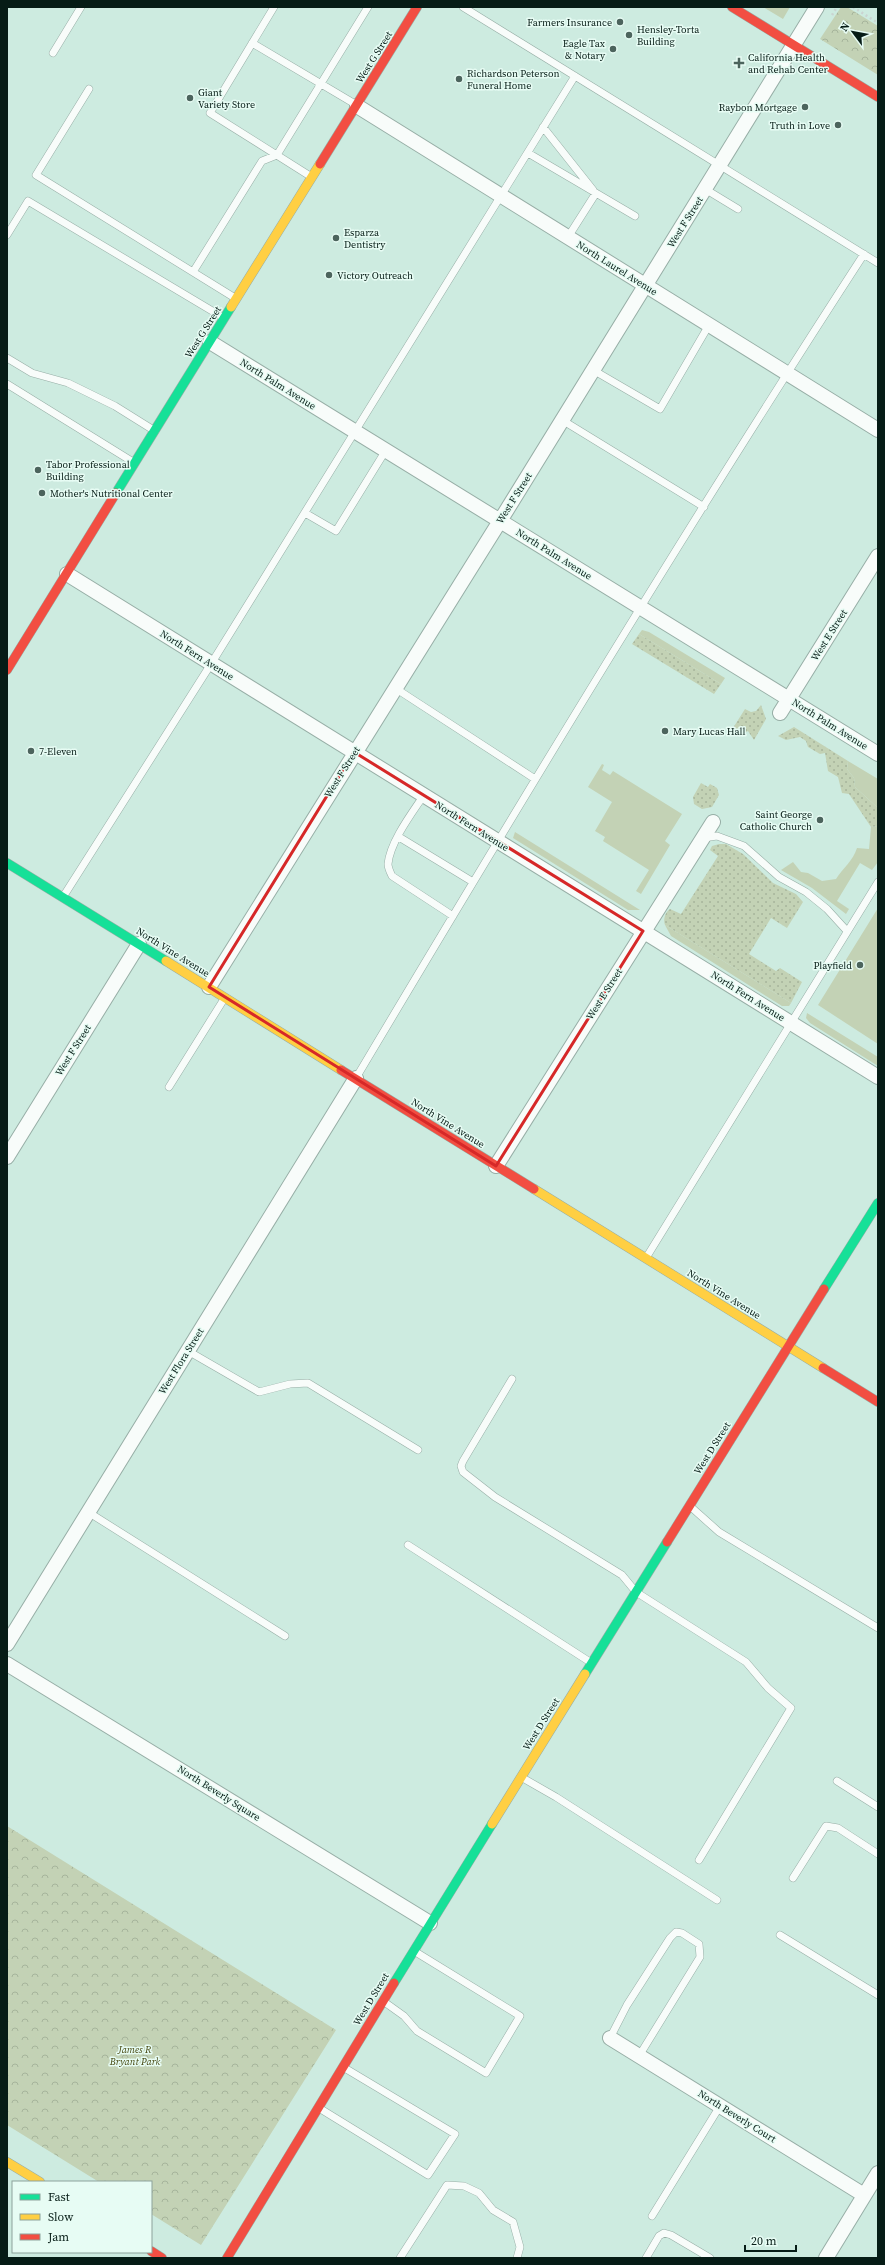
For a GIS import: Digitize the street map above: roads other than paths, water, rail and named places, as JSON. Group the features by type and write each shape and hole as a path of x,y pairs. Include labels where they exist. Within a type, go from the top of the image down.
{"street":[{"name":"West G Street","path":"7,670 417,7"},
{"path":"732,7 878,97"},
{"name":"West F Street","path":"209,987 354,752 500,521 817,7"},
{"name":"North Laurel Avenue","path":"357,106 878,430"},
{"name":"North Palm Avenue","path":"210,342 878,754"},
{"name":"West E Street","path":"780,713 878,556"},
{"name":"North Fern Avenue","path":"67,574 878,1077"},
{"name":"West E Street","path":"496,1166 713,822"},
{"name":"North Vine Avenue","path":"7,863 878,1402"},
{"name":"West F Street","path":"7,1157 139,944"},
{"name":"West Flora Street","path":"7,1644 356,1078"},
{"name":"West D Street","path":"227,2258 430,1923 878,1203"},
{"name":"North Beverly Square","path":"7,1664 430,1923"},
{"name":"North Beverly Court","path":"610,2038 864,2195"},
{"path":"7,2162 38,2181"},
{"path":"826,2258 878,2173"},
{"path":"152,2252 162,2258"}],"lane":[{"path":"53,53 81,7"},
{"path":"274,7 210,113 312,177"},
{"path":"193,272 262,161 278,155 368,7"},
{"path":"462,7 878,263"},
{"path":"252,43 357,106"},
{"path":"63,897 211,664 575,76"},
{"path":"89,89 36,175 236,299"},
{"path":"544,128 596,193"},
{"path":"528,153 635,216"},
{"path":"705,189 738,209"},
{"path":"568,237 596,193"},
{"path":"7,235 28,201 225,318"},
{"path":"356,1078 497,841 787,374 864,254"},
{"path":"593,370 660,409 710,325"},
{"path":"7,358 32,373 68,383 115,406 155,431"},
{"path":"7,384 135,464"},
{"path":"562,420 704,507"},
{"path":"305,513 336,532 386,450"},
{"path":"395,688 536,779"},
{"path":"424,796 399,837 388,865 392,876 453,916"},
{"path":"703,838 717,836 744,846 779,878 806,892 827,908 847,931"},
{"path":"399,837 473,882"},
{"path":"646,1258 790,1022 878,882"},
{"path":"169,1087 225,997"},
{"path":"188,1350 259,1392 290,1384 308,1383 418,1450"},
{"path":"512,1379 463,1461 461,1466 463,1472 495,1497 622,1575 636,1592 746,1662 768,1688 791,1708 698,1860"},
{"path":"690,1506 719,1532 878,1628"},
{"path":"88,1512 285,1636"},
{"path":"408,1545 592,1663"},
{"path":"521,1777 556,1797 716,1900"},
{"path":"837,1781 878,1807"},
{"path":"793,1878 826,1826 838,1828 878,1854"},
{"path":"610,2038 627,2005 670,1938 676,1932 682,1933 699,1944 700,1957 639,2056"},
{"path":"780,1935 878,1996"},
{"path":"383,2001 404,2016 417,2031 486,2073 520,2016 414,1950"},
{"path":"318,2108 428,2175 455,2134 343,2067"},
{"path":"652,2216 720,2106"},
{"path":"400,2258 447,2185 464,2186 479,2193 493,2210 514,2222 520,2247 517,2258"},
{"path":"646,2258 659,2236 664,2233 671,2235 710,2258"}],"place":[{"name":"Farmers Insurance","path":"620,22"},
{"name":"Hensley-Torta Building","path":"629,35"},
{"name":"Eagle Tax & Notary","path":"613,49"},
{"name":"California Health and Rehab Center","path":"739,63"},
{"name":"Richardson Peterson Funeral Home","path":"459,79"},
{"name":"Giant Variety Store","path":"190,98"},
{"name":"Raybon Mortgage","path":"805,107"},
{"name":"Truth in Love","path":"838,125"},
{"name":"Esparza Dentistry","path":"336,238"},
{"name":"Victory Outreach","path":"329,275"},
{"name":"Tabor Professional Building","path":"38,470"},
{"name":"Mother's Nutritional Center","path":"42,493"},
{"name":"Mary Lucas Hall","path":"665,731"},
{"name":"7-Eleven","path":"31,751"},
{"name":"Saint George Catholic Church","path":"820,820"},
{"name":"Playfield","path":"860,965"}],"park label":[{"name":"James R Bryant Park","path":"135,2054"}]}
